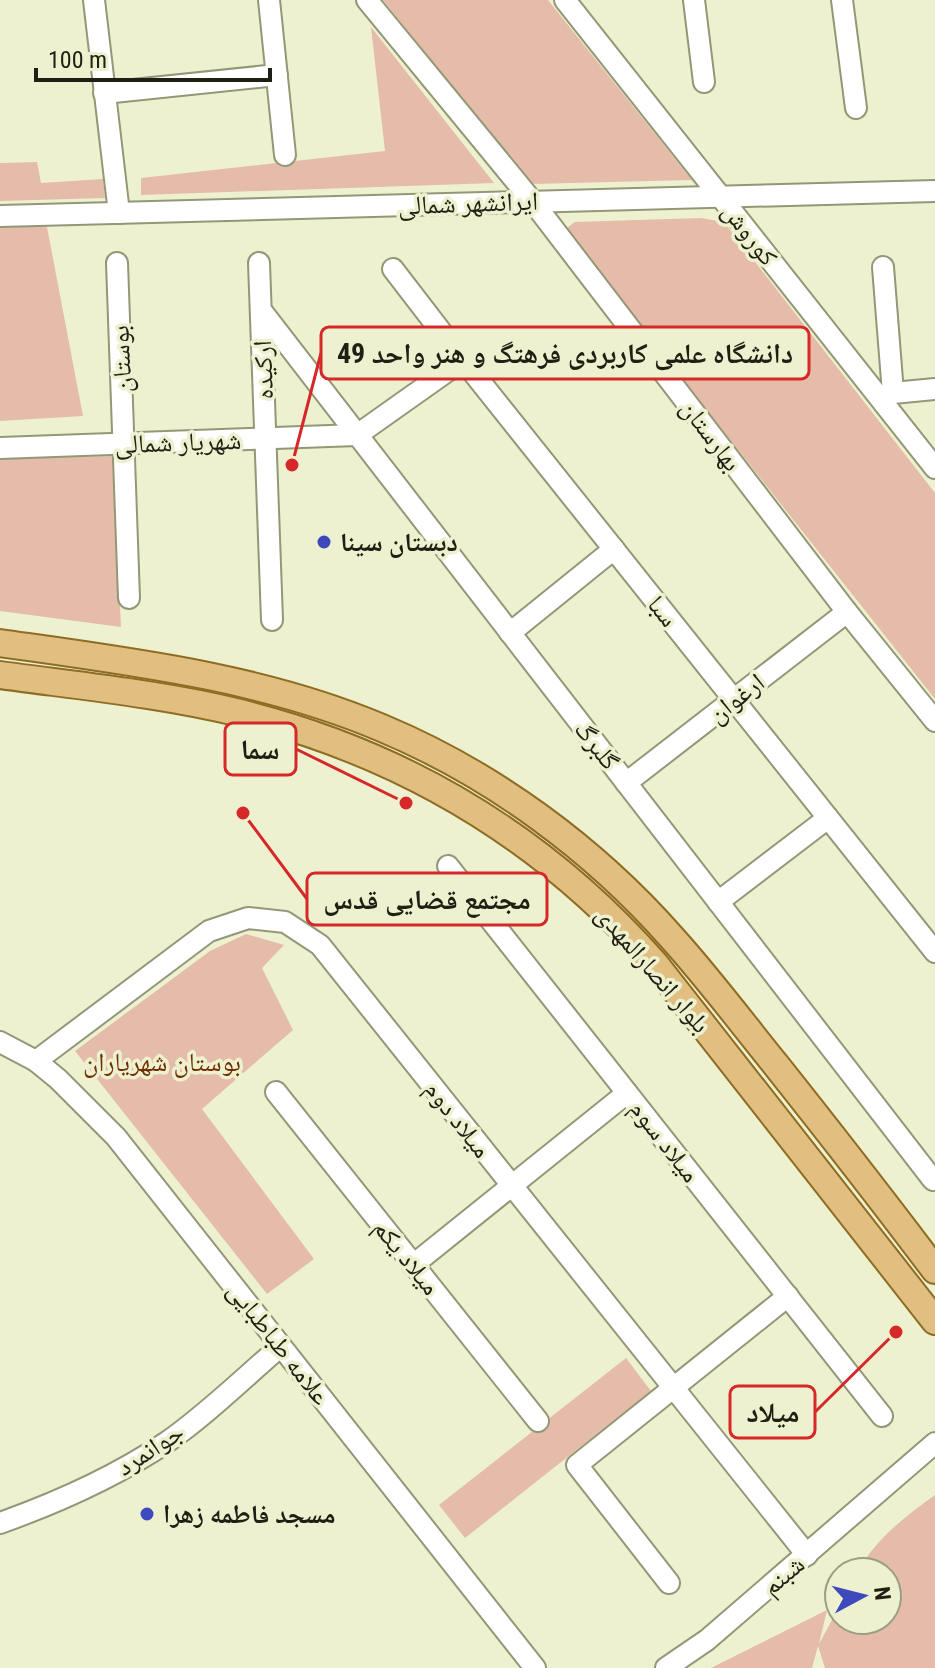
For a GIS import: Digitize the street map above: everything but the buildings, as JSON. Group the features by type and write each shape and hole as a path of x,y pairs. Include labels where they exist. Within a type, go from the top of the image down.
{"main road":[{"name":"بلوار انصارالمهدی","path":"0,643 195,674 314,703 381,727 510,795 625,888 673,938 849,1157 935,1270"},
{"name":"بلوار انصارالمهدی","path":"0,675 225,710 329,739 412,774 507,832 568,878 628,933 788,1130 935,1321"}],"street":[{"path":"94,0 119,213"},
{"path":"269,0 285,155"},
{"name":"بهارستان","path":"367,0 533,202 847,612 935,721"},
{"name":"کوروش","path":"565,0 935,468"},
{"path":"694,0 704,82"},
{"path":"842,0 856,108"},
{"path":"104,93 277,75"},
{"name":"ایرانشهر شمالی","path":"0,216 935,191"},
{"name":"بوستان","path":"117,263 129,598"},
{"name":"ارکیده","path":"259,263 272,620"},
{"path":"883,267 893,393 935,389"},
{"name":"سبا","path":"393,269 935,952"},
{"name":"گلبرگ","path":"261,310 934,1180"},
{"path":"357,435 463,360"},
{"name":"شهریار شمالی","path":"0,448 357,435"},
{"path":"510,633 614,549"},
{"name":"ارغوان","path":"626,783 847,612"},
{"path":"718,902 828,818"},
{"name":"میلاد سوم","path":"448,866 882,1416"},
{"name":"میلاد دوم","path":"36,1061 209,931 248,918 285,922 320,945 807,1555"},
{"name":"علامه طباطبایی","path":"0,1042 36,1061 58,1079 116,1137 535,1668"},
{"name":"میلاد یکم","path":"276,1092 538,1421"},
{"path":"413,1265 627,1093"},
{"path":"669,1583 577,1465 788,1296"},
{"name":"جوانمرد","path":"0,1523 52,1505 116,1473 170,1440 281,1346"},
{"name":"شبنم","path":"666,1668 707,1640 934,1444"}],"green space":[{"path":"383,0 548,0 692,180 531,184"},
{"path":"371,27 494,183 141,195 141,178 385,151"},
{"path":"37,162 41,183 103,179 105,198 0,201 0,163"},
{"path":"701,218 724,222 935,493 935,699 564,230 575,222"},
{"path":"0,227 47,227 83,416 0,421"},
{"path":"113,456 121,627 0,611 0,458"},
{"name":"بوستان شهریاران","path":"246,934 284,945 262,968 293,1030 202,1109 314,1259 267,1294 75,1051 210,951"},
{"path":"626,1358 651,1391 465,1538 439,1505"},
{"path":"935,1495 935,1668 825,1668 818,1646 812,1668 711,1668 823,1612 819,1644 823,1636 903,1636 903,1556 868,1556 902,1520"}],"place":[{"name":"دانشگاه علمی کاربردی فرهتگ و هنر واحد 49","path":"292,465"},
{"name":"دبستان سینا","path":"324,542"},
{"name":"سما","path":"406,803"},
{"name":"مجتمع قضایی قدس","path":"243,813"},
{"name":"میلاد","path":"896,1332"},
{"name":"مسجد فاطمه زهرا","path":"147,1514"}]}
